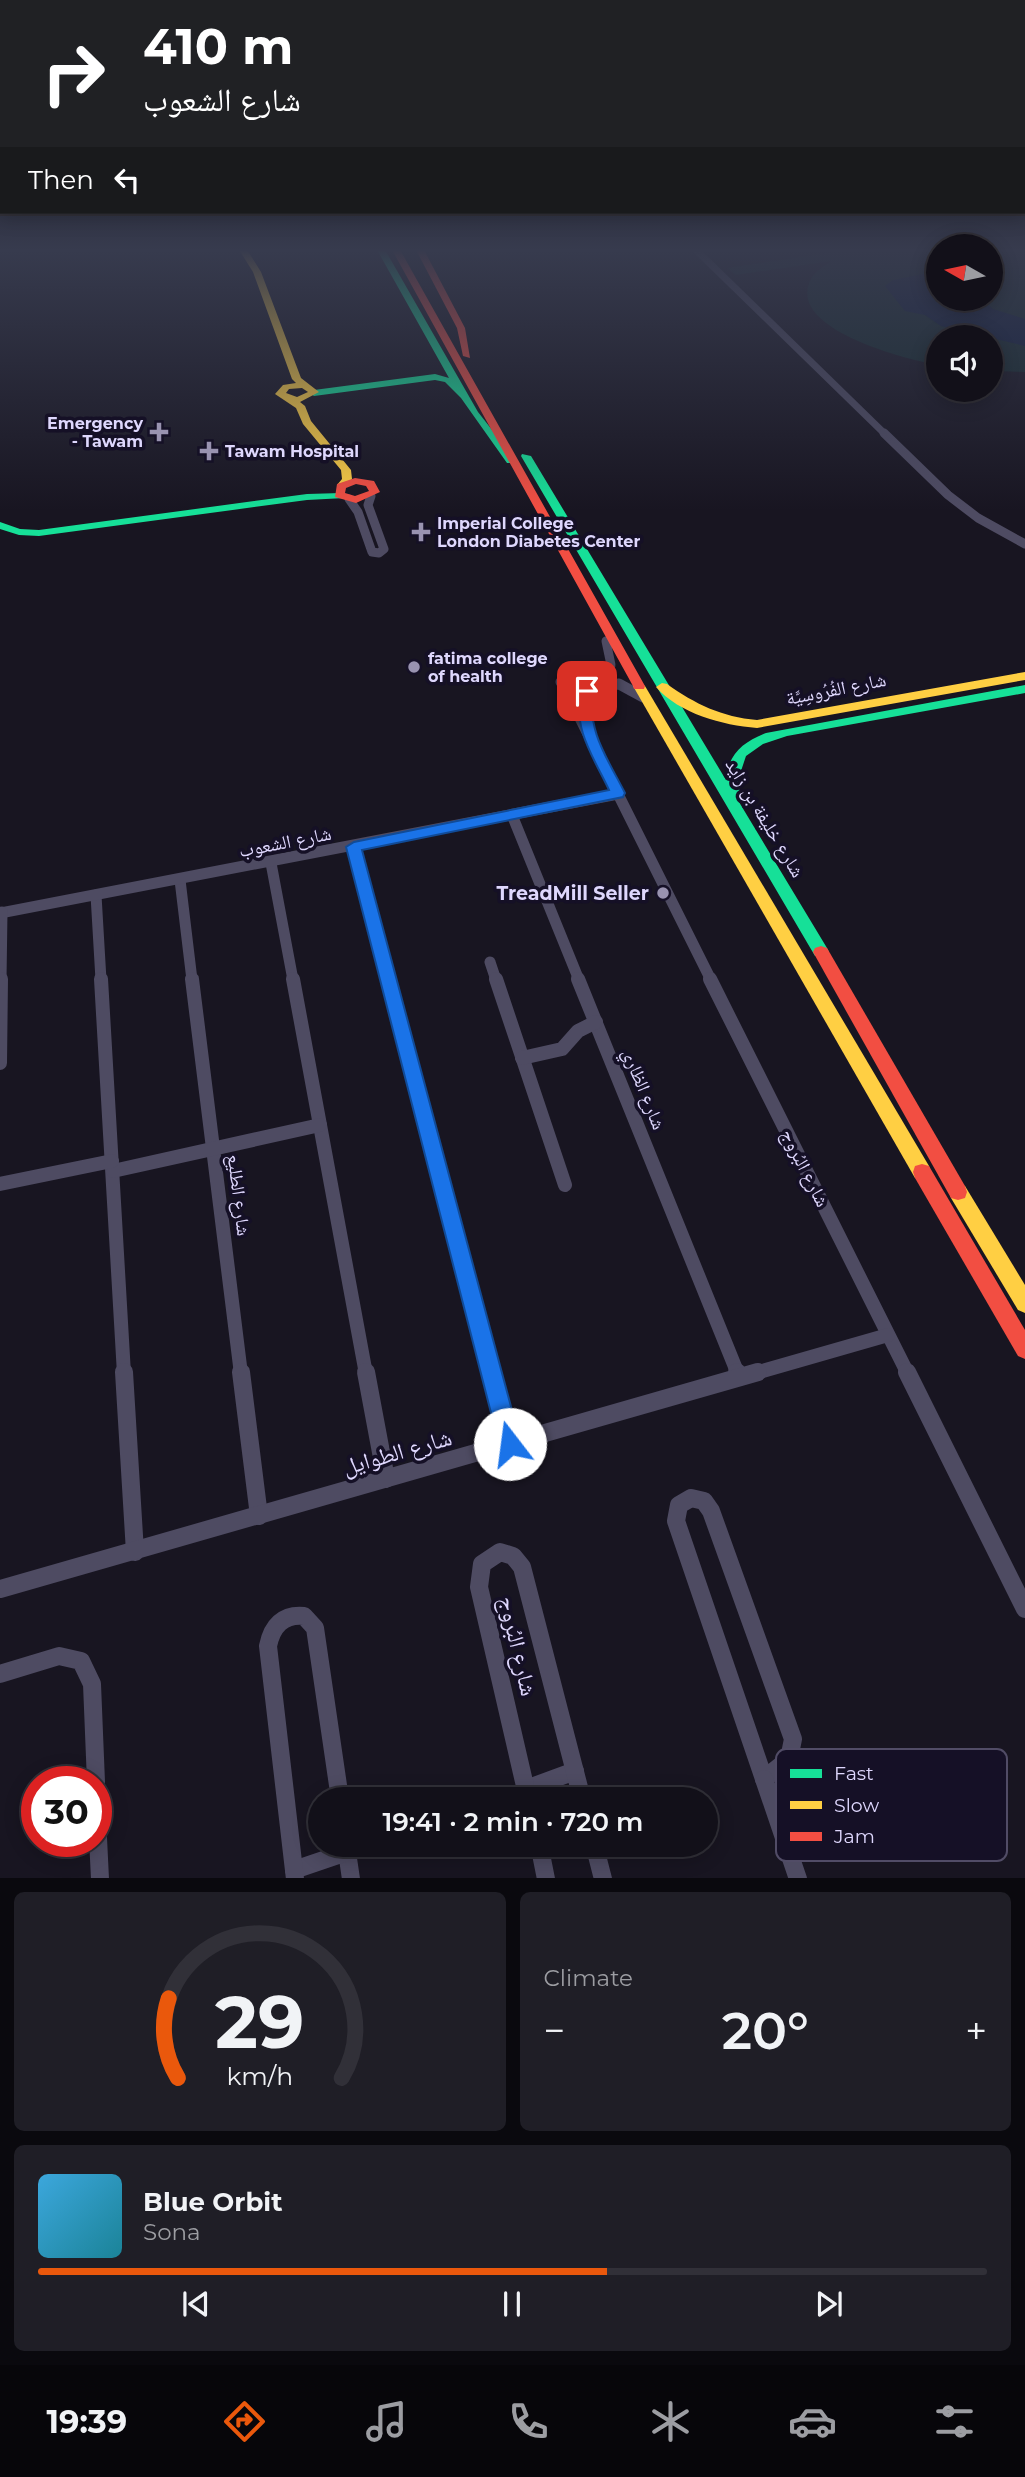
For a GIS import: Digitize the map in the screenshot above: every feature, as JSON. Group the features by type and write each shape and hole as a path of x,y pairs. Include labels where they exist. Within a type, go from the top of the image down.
{"main road":[{"path":"275,336 288,394 299,404 303,418 346,470 348,476 343,492"},
{"path":"277,336 297,379 309,391"},
{"path":"430,336 481,425 512,463"},
{"path":"443,336 594,611 1025,1349"},
{"name":"شارع خليفة بن زايد","path":"455,336 1025,1303"},
{"name":"شارع خليفة بن زايد","path":"463,336 467,356"},
{"path":"288,394 435,374 443,370 444,360"},
{"path":"309,391 435,377 448,380 464,396"},
{"path":"309,391 304,406 308,417 367,489"},
{"path":"0,525 19,533 38,533 367,489"},
{"name":"شارع الفُرُوسِيَّة","path":"662,687 705,715 732,723 757,724 1025,676"},
{"name":"شارع الفُرُوسِيَّة","path":"732,804 730,775 733,759 757,740 849,720 1025,689"}],"street":[{"path":"784,336 948,495 978,519 1025,544"},
{"path":"343,492 358,512 372,552 379,554 384,550 368,505 367,489"},
{"path":"594,611 613,660 603,671 571,672 562,678 563,686 575,692 620,684 644,698"},
{"path":"587,673 595,679 591,689"},
{"name":"شارع البُروج","path":"586,727 583,709 591,689"},
{"name":"شارع البُروج","path":"575,692 576,710 1025,1609"},
{"name":"شارع الشعوب","path":"1,912 354,847 618,793"},
{"name":"شارع الظاري","path":"512,815 739,1377"},
{"path":"354,847 510,1444"},
{"path":"271,863 386,1479"},
{"name":"شارع الطليع","path":"180,880 259,1516"},
{"path":"96,895 135,1552"},
{"path":"0,1063 1,912"},
{"path":"490,962 565,1185"},
{"path":"523,1059 562,1049 578,1031 596,1022"},
{"path":"0,1184 214,1149 320,1125"},
{"name":"شارع الطوايل","path":"0,1589 888,1335"},
{"path":"776,1814 676,1521 679,1505 691,1498 705,1502 711,1511 793,1739 793,1749"},
{"name":"شارع البُروج","path":"525,1787 480,1587 482,1564 493,1554 513,1556 523,1567 579,1787"},
{"path":"329,1857 294,1874 268,1646 273,1628 288,1616 304,1616 315,1628 338,1787"},
{"path":"0,1674 59,1656 81,1661 92,1684 95,1766"},
{"name":"شارع البُروج","path":"542,1787 575,1771"},
{"path":"764,1779 776,1772"},
{"path":"99,1857 100,1878"},
{"path":"348,1857 351,1878"},
{"path":"542,1857 547,1878"},
{"path":"597,1857 603,1878"},
{"path":"792,1861 798,1878"}],"green space":[{"path":"847,336 926,336 926,362 878,349"},
{"path":"1003,336 1025,336 1025,372 1003,371"}],"water":[{"path":"1003,336 1025,336 1025,346 1003,341"}],"traffic: fast":[{"path":"430,336 474,413 511,461"},
{"path":"314,393 435,377 448,380 464,396"},
{"path":"526,456 821,952"},
{"path":"0,525 19,532 39,533 307,497 341,496"},
{"path":"732,804 736,763 741,754 758,741 787,732 1025,689"}],"traffic: slow":[{"path":"281,336 297,379 314,392 298,400 280,394 286,387 302,385"},
{"path":"290,400 300,406 306,422 346,470 347,479 342,485"},
{"path":"662,687 707,713 757,724 1025,676"},
{"path":"639,686 922,1172"},
{"path":"958,1192 1025,1303"}],"traffic: jam":[{"path":"444,336 639,686"},
{"path":"463,336 467,356"},
{"path":"355,481 370,483 375,492 356,500 339,495 341,486 355,481"},
{"path":"821,952 958,1192"},
{"path":"922,1172 1025,1349"}],"place":[{"name":"Emergency - Tawam","path":"159,432"},
{"name":"Tawam Hospital","path":"209,451"},
{"name":"Imperial College London Diabetes Center","path":"421,532"},
{"name":"fatima college of health","path":"414,667"},
{"name":"TreadMill Seller","path":"663,893"}],"route":[{"path":"510,1444 354,847 618,793 586,727 583,709 587,691"}]}
